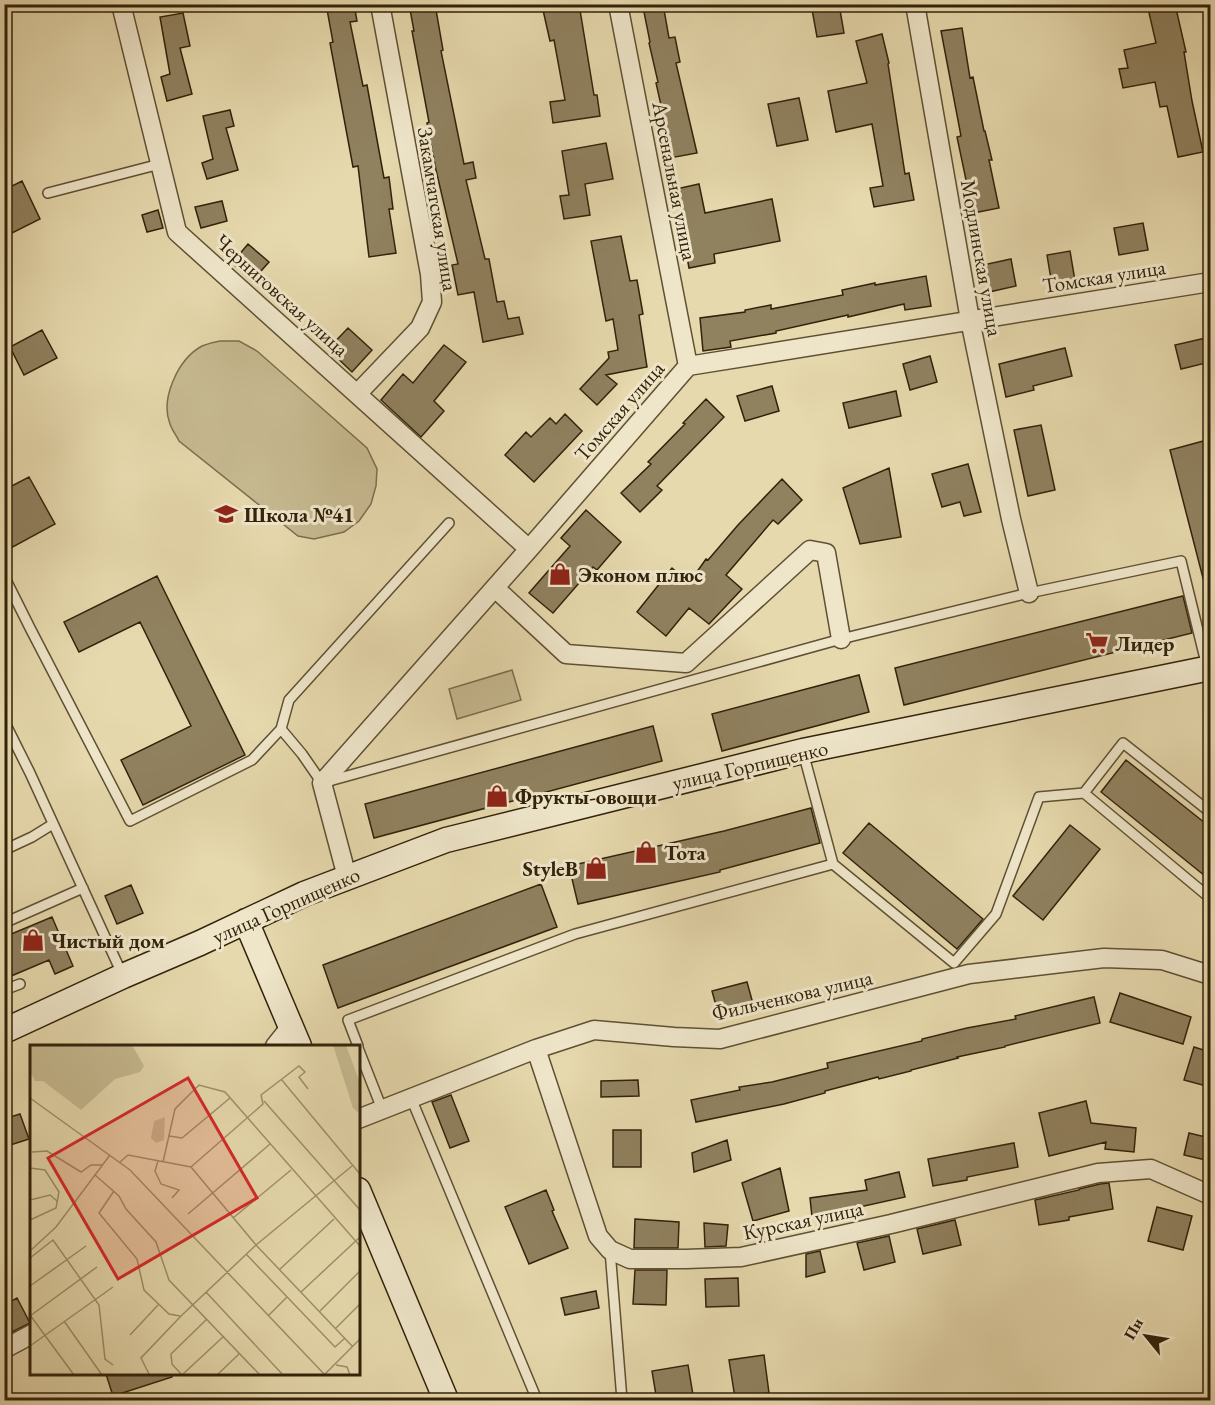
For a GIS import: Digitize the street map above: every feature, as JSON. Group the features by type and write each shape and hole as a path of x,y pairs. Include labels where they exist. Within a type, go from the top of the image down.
{"main road":[{"name":"улица Горпищенко","path":"4,1031 304,894 446,840 803,751 1209,668"},
{"path":"246,921 295,1036"},
{"path":"360,1195 446,1401"}],"street":[{"name":"Черниговская улица","path":"121,4 177,232 529,549"},
{"name":"Закамчатская улица","path":"357,394 420,328 432,302 430,274 380,4"},
{"name":"Арсенальная улица","path":"618,4 688,366"},
{"name":"Модлинская улица","path":"915,4 970,320 1011,519 1029,593"},
{"name":"Томская улица","path":"322,783 688,366 1210,282"},
{"path":"495,588 566,654 688,672 810,550 826,553 841,639"},
{"path":"322,783 347,877"},
{"name":"Фильченкова улица","path":"360,1118 536,1049 594,1030 720,1039 969,974 1104,958 1162,960 1210,975"},
{"path":"278,1045 295,1036"},
{"path":"536,1049 598,1236 610,1250"},
{"name":"Курская улица","path":"610,1250 630,1259 741,1257 891,1224 1098,1173 1151,1170 1210,1195"},
{"path":"4,1349 30,1335"}],"lane":[{"path":"48,194 160,164"},
{"path":"4,576 130,821 252,760 281,729 289,700 449,523"},
{"path":"281,729 322,783 688,672 841,639 1029,593 1181,561 1209,668"},
{"path":"4,722 30,773 123,976"},
{"path":"1084,793 1123,743 1210,812"},
{"path":"803,751 833,864 954,963 996,914 1039,797 1084,793 1210,898"},
{"path":"4,850 53,824"},
{"path":"357,1045 348,1020 575,934 833,864"},
{"path":"4,923 83,888"},
{"path":"4,990 20,984"},
{"path":"360,1052 382,1109"},
{"path":"411,1098 537,1401"},
{"path":"610,1250 622,1401"}],"shaded area":[{"path":"220,341 239,341 257,351 367,448 377,469 376,486 371,504 359,521 344,532 314,539 298,536 179,441 168,414 167,403 173,380 185,360 193,352 202,346"},
{"path":"512,670 521,700 457,719 449,689"}],"building":[{"path":"326,4 354,4 357,21 350,22 363,86 367,85 384,178 389,177 393,209 389,209 396,253 369,257 358,166 353,167 330,43 333,42"},
{"path":"409,4 435,4 443,50 441,51 464,164 473,162 476,178 466,180 485,259 489,259 497,302 504,301 508,319 519,317 523,334 483,342 474,292 458,295 452,265 458,264 427,123 429,122"},
{"path":"579,4 594,95 597,95 600,116 553,123 550,102 565,100 554,40 550,41 543,10"},
{"path":"663,4 669,38 675,37 680,62 676,63 697,153 670,158 643,7"},
{"path":"811,4 839,4 844,33 817,37"},
{"path":"1147,4 1175,4 1186,52 1184,52 1192,101 1203,152 1178,157 1167,106 1160,107 1155,82 1123,88 1119,69 1128,68 1124,50 1156,43"},
{"path":"183,13 190,46 180,48 192,94 167,101 161,77 170,74 160,17"},
{"path":"962,28 970,78 973,77 992,160 989,160 999,208 973,213 957,137 961,136 941,31"},
{"path":"882,34 889,63 905,174 909,173 914,200 874,207 870,188 883,186 872,124 836,132 828,91 867,83 856,41"},
{"path":"799,98 808,140 777,146 768,104"},
{"path":"230,110 234,126 226,128 238,170 207,179 202,163 213,159 203,116"},
{"path":"606,143 613,179 585,184 590,215 564,219 560,196 569,195 562,151"},
{"path":"22,181 40,219 4,237 4,190"},
{"path":"699,184 705,213 772,199 780,241 714,254 715,263 689,268 684,240 687,239 676,189"},
{"path":"222,201 227,221 201,228 195,207"},
{"path":"158,210 163,228 147,232 142,215"},
{"path":"1143,223 1148,250 1119,255 1114,228"},
{"path":"621,236 630,281 637,280 643,314 639,315 647,367 606,375 617,384 597,405 580,389 609,358 608,352 618,350 613,319 606,321 591,241"},
{"path":"248,244 269,262 252,281 232,263"},
{"path":"1070,251 1075,281 1052,285 1047,255"},
{"path":"1011,259 1016,286 989,292 983,265"},
{"path":"926,276 931,306 905,310 904,304 848,317 848,315 776,331 776,333 730,341 731,347 703,351 700,318 745,312 745,310 771,305 771,309 843,295 842,290"},
{"path":"348,328 372,350 352,372 328,349"},
{"path":"42,330 57,358 24,375 10,347"},
{"path":"1210,337 1210,362 1181,369 1175,345"},
{"path":"444,345 466,362 434,401 444,411 421,437 381,400 403,374 413,383"},
{"path":"1065,348 1072,376 1033,386 1034,390 1006,397 999,364"},
{"path":"930,356 937,382 910,390 903,364"},
{"path":"772,386 779,411 745,421 737,396"},
{"path":"896,391 901,416 849,428 843,403"},
{"path":"706,399 724,417 657,486 662,490 640,512 621,493 651,464 648,462"},
{"path":"565,414 582,431 534,482 505,455 526,432 531,437 550,418 556,424"},
{"path":"1041,425 1055,490 1028,496 1014,430"},
{"path":"1207,440 1210,452 1210,585 1205,586 1170,450"},
{"path":"968,464 981,512 964,516 960,502 942,507 932,474"},
{"path":"889,468 901,537 860,544 843,488"},
{"path":"29,477 55,524 9,549 4,540 4,490"},
{"path":"782,479 802,500 778,524 773,520 726,575 742,589 709,624 689,608 666,636 637,612 672,568 689,583 706,559 708,560"},
{"path":"586,510 621,542 597,570 593,567 553,613 529,593 570,546 561,538"},
{"path":"157,576 245,755 143,805 121,760 191,726 140,622 79,652 64,622"},
{"path":"1183,596 1192,633 904,705 895,668"},
{"path":"859,675 869,712 722,751 712,714"},
{"path":"653,726 662,761 374,838 365,804"},
{"path":"1126,760 1210,827 1210,880 1101,792"},
{"path":"811,808 820,843 720,870 720,872 578,904 569,866 724,831"},
{"path":"869,823 983,919 957,949 843,853"},
{"path":"1070,825 1100,849 1043,920 1013,896"},
{"path":"541,884 557,927 338,1008 323,965"},
{"path":"131,885 143,913 117,924 105,896"},
{"path":"52,917 73,966 55,974 49,960 4,979 4,937"},
{"path":"747,982 755,1011 720,1020 712,991"},
{"path":"1120,993 1191,1017 1183,1044 1110,1022"},
{"path":"1094,997 1100,1023 957,1057 879,1079 878,1077 784,1104 696,1122 691,1100 828,1068 827,1063 967,1028 1016,1019 1015,1016"},
{"path":"1194,1047 1210,1052 1210,1087 1184,1080"},
{"path":"638,1080 639,1096 601,1097 601,1081"},
{"path":"451,1095 469,1141 450,1148 432,1102"},
{"path":"1086,1101 1091,1123 1136,1128 1134,1152 1105,1149 1106,1142 1049,1156 1039,1113"},
{"path":"20,1114 29,1139 7,1146 4,1138 4,1119"},
{"path":"613,1130 641,1130 641,1167 613,1167"},
{"path":"1189,1133 1210,1138 1210,1161 1184,1155"},
{"path":"727,1140 731,1160 694,1172 692,1153"},
{"path":"1014,1143 1018,1167 933,1186 928,1159"},
{"path":"780,1168 789,1211 753,1221 742,1183"},
{"path":"899,1172 905,1197 846,1210 846,1213 812,1217 810,1198 867,1190 865,1180"},
{"path":"1109,1183 1113,1209 1039,1225 1035,1200"},
{"path":"546,1190 554,1210 552,1211 568,1248 529,1264 505,1207"},
{"path":"1157,1207 1192,1216 1183,1250 1148,1241"},
{"path":"635,1219 679,1222 678,1248 634,1248"},
{"path":"955,1220 961,1245 923,1254 917,1229"},
{"path":"704,1223 728,1225 726,1246 705,1247"},
{"path":"889,1236 895,1262 864,1270 857,1243"},
{"path":"820,1251 825,1272 806,1277 806,1254"},
{"path":"635,1270 667,1270 666,1305 633,1304"},
{"path":"738,1278 739,1306 706,1307 705,1279"},
{"path":"596,1291 599,1308 565,1315 561,1298"},
{"path":"17,1298 30,1323 4,1336 4,1305"},
{"path":"764,1355 769,1393 735,1398 729,1360"},
{"path":"688,1365 694,1401 657,1401 652,1371"},
{"path":"106,1375 172,1375 172,1377 113,1396"}],"place":[{"name":"Школа №41","path":"226,514"},
{"name":"Эконом плюс","path":"560,574"},
{"name":"Лидер","path":"1097,643"},
{"name":"Фрукты-овощи","path":"497,796"},
{"name":"Тота","path":"646,852"},
{"name":"StyleB","path":"596,868"},
{"name":"Чистый дом","path":"33,940"}]}
